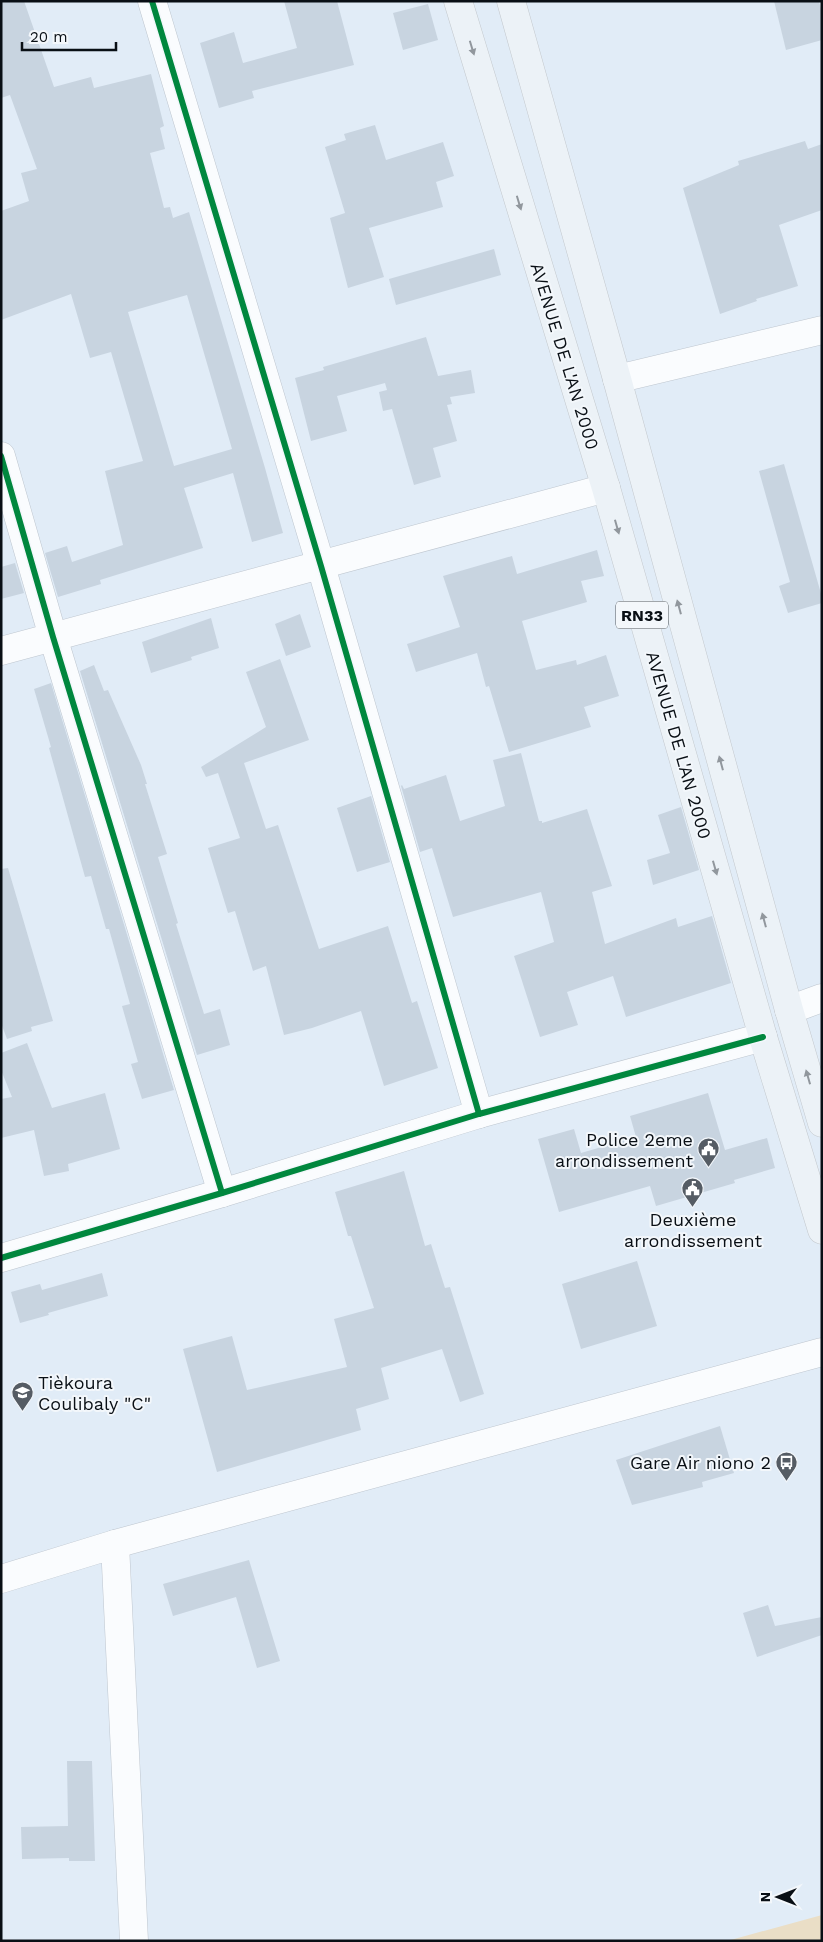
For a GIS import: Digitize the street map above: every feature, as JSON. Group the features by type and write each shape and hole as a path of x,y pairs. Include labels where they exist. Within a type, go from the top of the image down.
{"main road":[{"name":"AVENUE DE L'AN 2000","path":"458,1 606,488 764,1037 822,1230"},
{"name":"AVENUE DE L'AN 2000","path":"511,1 617,380 789,1010 822,1123"}],"street":[{"path":"152,1 321,566 479,1114"},
{"path":"617,380 822,330"},
{"path":"1,456 53,637 222,1193"},
{"path":"1,651 606,488"},
{"path":"789,1010 822,998"},
{"path":"1,1258 222,1193 479,1114 764,1037"},
{"path":"1,1579 115,1544 822,1352"},
{"path":"115,1544 134,1941"}],"shaded area":[{"path":"822,1915 822,1941 727,1941"}],"building":[{"path":"1,1 24,1 54,87 91,77 94,88 151,74 164,126 160,128 165,149 150,153 164,208 170,207 173,218 189,212 283,533 252,542 233,473 184,488 203,548 100,580 101,584 58,597 45,553 67,546 72,562 123,545 105,471 143,461 111,352 90,358 71,294 1,320 1,211 29,201 21,173 37,169 10,95 1,98","holes":["187,295 232,449 174,466 128,312"]},
{"path":"284,1 337,1 354,65 252,91 254,98 219,108 200,43 234,32 243,63 297,48"},
{"path":"774,1 819,1 822,13 822,40 786,50"},
{"path":"428,4 438,40 403,50 393,13"},
{"path":"375,125 386,160 443,142 454,176 436,182 443,207 369,228 384,277 348,288 330,218 345,213 325,147 346,140 344,134"},
{"path":"805,141 808,149 822,144 822,210 779,225 798,286 756,299 757,301 720,314 683,188 739,165 738,161"},
{"path":"494,249 501,275 396,305 389,279"},
{"path":"426,337 438,376 471,370 475,393 450,397 452,404 447,405 457,441 433,448 441,477 414,485 392,409 383,411 379,392 387,390 385,383 337,396 347,431 311,441 295,378 324,370 323,367"},
{"path":"784,464 822,597 822,603 788,613 779,586 790,582 759,471"},
{"path":"597,550 604,576 581,581 587,602 522,621 536,670 576,660 577,665 606,655 619,696 584,707 591,727 509,752 489,686 486,687 477,653 416,672 407,644 460,627 443,576 512,556 517,574"},
{"path":"15,563 24,593 1,599 1,567"},
{"path":"300,614 311,647 286,656 275,624"},
{"path":"211,618 219,648 191,657 192,660 151,673 142,642"},
{"path":"280,659 309,740 244,763 266,829 278,825 319,949 388,926 412,1003 417,1001 438,1068 384,1086 361,1011 312,1028 284,1035 266,966 253,971 235,911 228,913 208,848 240,838 218,773 206,777 201,767 266,727 246,672"},
{"path":"94,665 104,691 108,690 141,765 147,784 145,784 167,854 158,857 178,923 176,924 204,1014 220,1009 230,1045 197,1055 80,671"},
{"path":"51,683 174,1090 142,1099 131,1064 138,1062 122,1006 130,1004 109,929 106,929 91,876 85,877 34,689"},
{"path":"521,753 539,821 542,821 542,823 587,809 612,886 592,892 605,944 676,918 678,927 712,916 731,983 626,1017 613,976 567,992 578,1025 540,1037 514,956 554,942 541,892 453,917 432,848 420,852 401,786 404,789 446,775 460,821 505,806 493,760"},
{"path":"371,796 390,862 357,872 337,808"},
{"path":"681,807 699,870 653,885 647,860 670,853 658,815"},
{"path":"8,868 53,1021 31,1027 32,1031 7,1039 1,1023 1,869"},
{"path":"27,1043 52,1108 105,1093 120,1149 68,1164 69,1171 44,1176 34,1130 1,1138 1,1099 12,1097 1,1070 1,1053"},
{"path":"708,1093 725,1150 767,1138 775,1168 734,1180 735,1183 656,1206 650,1186 559,1212 538,1139 574,1129 581,1153 636,1137 630,1116"},
{"path":"404,1171 425,1246 431,1244 445,1288 450,1287 484,1394 460,1402 442,1349 381,1368 389,1399 356,1409 361,1430 217,1472 183,1349 232,1336 247,1390 347,1367 334,1319 374,1308 351,1236 348,1236 335,1192"},
{"path":"637,1261 657,1326 581,1349 562,1284"},
{"path":"102,1273 108,1296 20,1323 11,1292 40,1284 42,1290"},
{"path":"720,1426 734,1473 702,1482 703,1487 632,1505 616,1460"},
{"path":"249,1560 280,1661 257,1668 236,1597 173,1616 163,1584"},
{"path":"768,1605 775,1626 822,1617 822,1635 757,1657 743,1613"},
{"path":"67,1761 92,1761 95,1861 69,1861 69,1858 22,1859 21,1827 68,1826"}],"cycle path":[{"path":"152,1 321,566 479,1114"},
{"path":"1,456 53,637 222,1193"},
{"path":"1,1258 222,1193 479,1114 763,1037"}],"place":[{"name":"Police 2eme arrondissement","path":"709,1168"},
{"name":"Deuxième arrondissement","path":"693,1208"},
{"name":"Tièkoura Coulibaly \"C\"","path":"22,1411"},
{"name":"Gare Air niono 2","path":"787,1481"}]}
